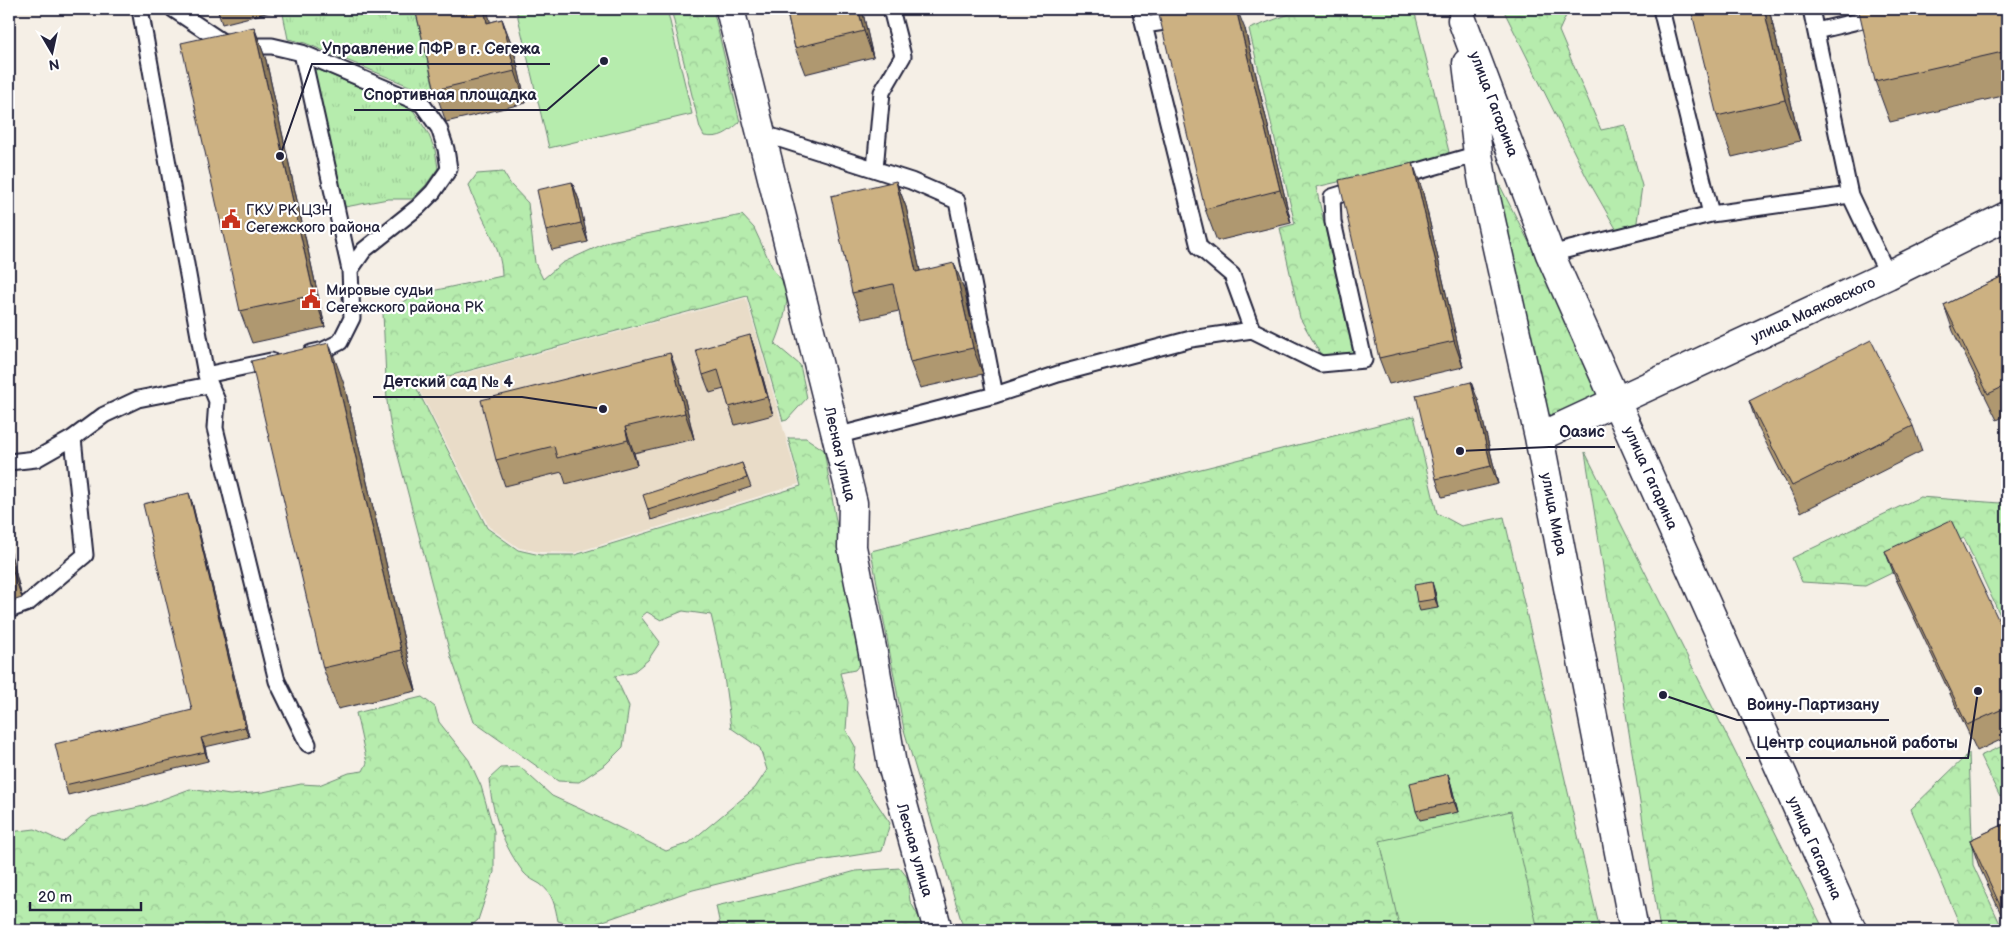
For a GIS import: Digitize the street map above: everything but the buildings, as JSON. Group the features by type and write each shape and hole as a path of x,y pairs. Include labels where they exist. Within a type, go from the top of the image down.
{"street":[{"name":"Лесная улица","path":"730,9 853,503 852,547 892,764 938,930"},
{"name":"улица Мира","path":"1461,14 1478,154 1539,437 1634,930"},
{"name":"улица Гагарина","path":"1461,14 1550,254 1852,930"},
{"name":"улица Маяковского","path":"1539,437 1888,275 2007,216"}],"lane":[{"path":"140,9 208,380 216,401 216,428 226,476 277,680 308,744"},
{"path":"173,9 221,41 243,46 272,46 302,53 422,104 439,128 446,149 449,169 433,192 418,207 364,250 350,270"},
{"path":"875,169 882,92 903,56 891,9"},
{"path":"1140,9 1199,247 1232,275 1252,330"},
{"path":"1661,9 1711,214"},
{"path":"1811,9 1850,195 1888,275"},
{"path":"1816,31 1909,9"},
{"path":"1144,25 1198,17"},
{"path":"9,462 36,459 73,438 104,415 138,399 324,350 340,342 352,318 350,270 302,53"},
{"path":"761,133 911,181 957,201 995,395"},
{"path":"836,436 995,395 1058,374 1191,339 1252,330 1321,364 1364,360 1333,222 1332,197 1478,154"},
{"path":"1550,254 1711,214 1850,195"},
{"path":"9,610 28,603 85,555 73,438"}],"shaded area":[{"path":"746,298 799,484 574,553 540,552 519,548 489,527 417,386"}],"green space":[{"path":"282,9 415,9 436,97 305,43 288,39"},
{"path":"516,9 667,9 692,114 549,148"},
{"path":"671,9 713,9 740,122 720,136 704,136 700,128"},
{"path":"1303,9 1414,9 1449,152 1444,158 1316,187 1353,353 1321,355 1300,318 1280,228 1295,224 1249,29"},
{"path":"1503,9 1569,9 1559,31 1601,130 1625,125 1642,186 1636,229 1619,234 1587,178"},
{"path":"312,67 413,110 428,133 435,150 438,168 426,185 412,199 388,199 345,207"},
{"path":"1492,170 1607,395 1548,416"},
{"path":"503,172 511,185 528,203 535,263 543,279 562,263 610,241 742,215 754,228 774,271 788,287 784,316 775,344 800,365 807,398 787,420 783,421 747,296 415,385 487,528 518,550 540,555 575,555 801,486 788,438 806,438 824,450 847,586 864,659 855,670 840,673 848,702 846,730 856,748 853,768 890,823 882,851 795,865 693,890 583,928 558,921 548,891 526,875 510,852 496,817 489,779 501,768 520,767 552,796 666,851 689,843 755,788 767,770 760,748 731,728 722,662 711,615 683,611 661,620 647,612 641,617 660,642 648,660 632,673 615,676 629,706 623,747 606,764 579,782 558,781 474,722 451,657 391,429 387,401 383,313 418,294 502,276 501,264 494,241 469,185 477,174"},
{"path":"1414,416 1437,513 1461,526 1504,517 1600,930 964,930 904,730 871,551"},
{"path":"1585,452 1824,930 1660,930"},
{"path":"2007,492 2007,630 1964,538 1865,586 1802,582 1792,558 1920,497 2000,503"},
{"path":"422,697 435,707 439,722 469,760 481,786 494,831 494,872 478,920 466,930 9,930 10,832 35,829 63,842 92,817 144,806 190,789 230,795 263,792 301,784 319,785 349,773 363,771 367,763 356,713"},
{"path":"2007,744 2007,794 2000,797 1980,756"},
{"path":"1969,753 1973,865 2003,930 1962,930 1911,809"},
{"path":"1511,811 1538,930 1400,930 1380,841"},
{"path":"900,868 907,877 910,901 926,930 721,930 716,906 856,871"}],"place":[{"name":"Спортивная площадка","path":"604,61"},
{"name":"Управление ПФР в г. Сегежа","path":"280,156"},
{"name":"ГКУ РК ЦЗН Сегежского района","path":"231,219"},
{"name":"Мировые судьи Сегежского района РК","path":"311,299"},
{"name":"Детский сад № 4","path":"603,409"},
{"name":"Оазис","path":"1460,451"},
{"name":"Центр социальной работы","path":"1978,691"},
{"name":"Воину-Партизану","path":"1663,695"}]}
